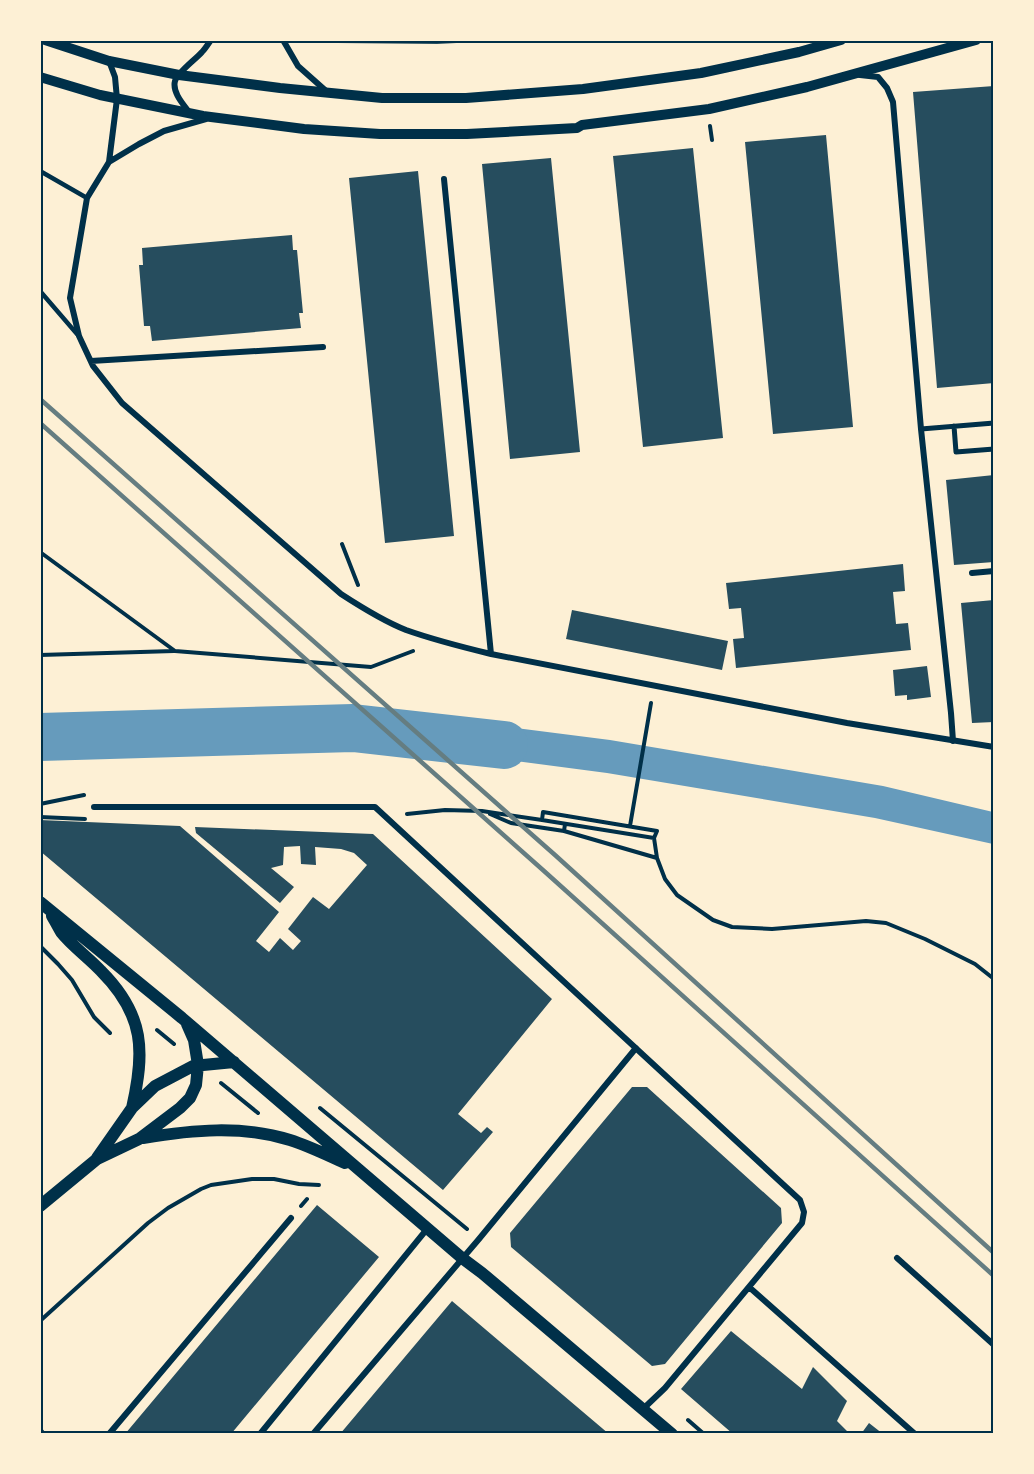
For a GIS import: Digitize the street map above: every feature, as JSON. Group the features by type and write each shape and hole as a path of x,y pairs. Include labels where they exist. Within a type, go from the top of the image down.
{"main road":[{"path":"44,905 234,1062 427,1229 672,1434"},
{"path":"44,905 62,933 104,973 128,1005 138,1032 141,1058 132,1108"},
{"path":"40,1206 97,1159 139,1138 190,1098 196,1085 198,1065 194,1040 184,1020"},
{"path":"97,1159 132,1108 155,1086 198,1065 234,1062"},
{"path":"139,1138 197,1130 242,1131 292,1141 360,1171"}],"street":[{"path":"45,40 109,61 179,75 382,98 466,98 583,89 700,73 799,52 841,40"},
{"path":"191,114 178,98 175,82 211,40"},
{"path":"283,40 298,66 328,93"},
{"path":"40,77 117,99 211,117 304,129 380,134 467,134 577,128 582,125 709,109 854,75 976,40"},
{"path":"109,61 115,77 117,99 109,162 87,198 70,298 79,336 93,366 122,403 340,594 368,612 404,629 439,641 491,654 847,723 993,747"},
{"path":"854,75 878,77 887,88 893,102 921,429 952,741"},
{"path":"109,162 164,131 211,117"},
{"path":"444,178 491,654"},
{"path":"91,361 323,347"},
{"path":"921,429 993,423"},
{"path":"954,426 956,452 993,449"},
{"path":"972,573 993,571"},
{"path":"94,807 375,807 800,1200 804,1212 802,1223 665,1388 643,1409"},
{"path":"313,1434 636,1048"},
{"path":"109,1434 291,1218"},
{"path":"260,1434 427,1229"},
{"path":"897,1258 993,1345"},
{"path":"749,1287 915,1434"}],"lane":[{"path":"40,171 87,198"},
{"path":"40,291 79,336"}],"path":[{"path":"342,544 368,612"},
{"path":"40,552 175,651"},
{"path":"40,655 175,651 371,667 439,641"},
{"path":"630,826 651,703"},
{"path":"40,804 93,794"},
{"path":"397,815 445,810 482,811 654,838"},
{"path":"482,811 511,823 564,831 657,858"},
{"path":"542,820 543,812 657,831 654,838 657,858 665,879 677,895 713,920 732,927 772,929 867,921 886,923 975,964 993,979"},
{"path":"40,817 95,820"},
{"path":"564,831 565,824"},
{"path":"40,946 72,980 94,1017 110,1033"},
{"path":"154,1028 266,1120"},
{"path":"40,1321 148,1223 168,1208 201,1189 231,1182 274,1179 319,1185"},
{"path":"40,1429 44,1434"}],"water":[{"path":"415,715 610,740 883,786 993,812 993,844 875,818 607,773 455,753"}],"building":[{"path":"327,40 476,40 476,42 338,43 327,42"},
{"path":"994,86 994,383 937,388 913,92"},
{"path":"826,135 853,427 773,434 745,142"},
{"path":"693,148 723,438 643,447 613,156"},
{"path":"551,158 580,452 510,459 482,164"},
{"path":"418,171 454,536 385,543 349,178"},
{"path":"292,235 293,250 297,250 303,313 299,313 301,328 152,341 150,326 144,326 139,265 143,265 142,248"},
{"path":"994,475 994,562 954,565 946,480"},
{"path":"903,564 905,591 893,592 896,624 908,623 911,650 736,668 733,639 744,638 741,608 729,609 726,583"},
{"path":"994,600 994,722 972,723 961,603"},
{"path":"572,610 728,641 722,670 566,639"},
{"path":"927,666 931,697 907,700 907,695 895,696 893,670"},
{"path":"40,820 180,826 279,912 256,941 269,952 280,938 293,950 301,941 288,929 313,897 329,909 367,865 354,853 341,849 315,847 316,865 301,864 300,846 284,847 283,865 271,868 294,887 280,903 196,833 195,827 373,834 552,999 458,1114 481,1133 487,1127 493,1132 443,1190 40,851"},
{"path":"632,1087 647,1087 781,1208 782,1223 665,1364 652,1366 511,1247 510,1233"},
{"path":"317,1205 379,1257 231,1434 125,1434"},
{"path":"452,1301 609,1434 340,1434"},
{"path":"731,1331 802,1389 813,1367 847,1401 837,1421 850,1434 733,1434 681,1389"},
{"path":"869,1423 883,1434 861,1434"}],"waterway":[{"path":"40,737 353,728 504,745"}],"railway":[{"path":"40,399 555,855 994,1253"},
{"path":"40,423 544,871 994,1276"}]}
